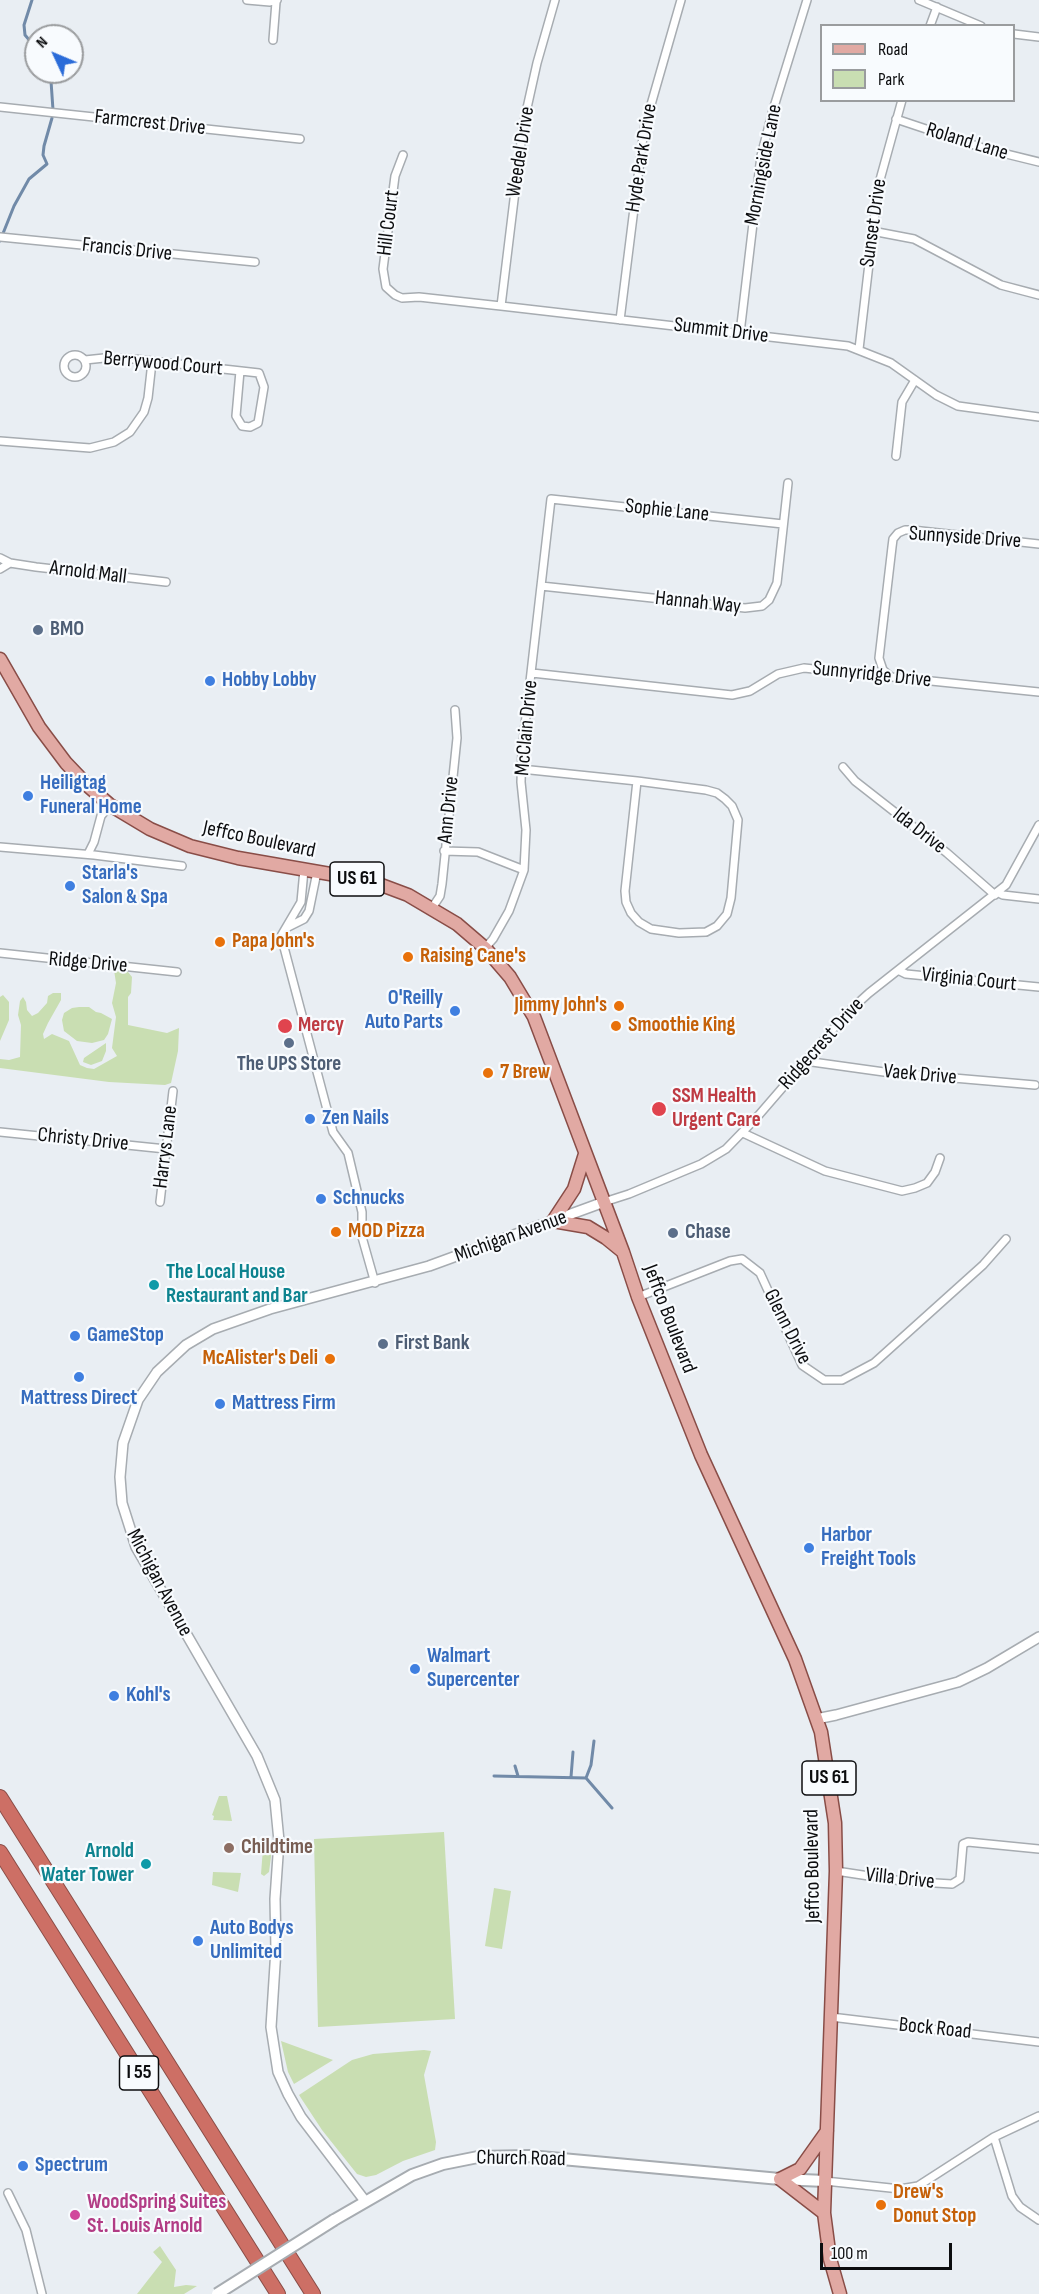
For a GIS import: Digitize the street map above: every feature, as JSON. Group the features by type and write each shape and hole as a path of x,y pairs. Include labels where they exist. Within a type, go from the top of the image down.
{"highway":[{"name":"I 55","path":"0,1797 313,2294"},
{"name":"I 55","path":"0,1852 278,2294"}],"main road":[{"name":"Jeffco Boulevard","path":"0,659 39,727 66,763 88,786 110,804 150,829 183,843 238,858 376,883 408,895 457,924 484,948 510,977 534,1017 623,1252 638,1298 701,1455 795,1659 816,1719 828,1773 835,1823 836,1871 824,2213 830,2259 840,2294"},
{"path":"585,1154 574,1189 553,1221 588,1227 623,1252"},
{"path":"780,2179 793,2174 807,2162 828,2130"},
{"name":"Church Road","path":"216,2294 395,2183 429,2168 466,2158 529,2156 825,2181"},
{"path":"780,2179 824,2213"}],"street":[{"path":"247,0 277,1 273,40"},
{"name":"Weedel Drive","path":"501,306 523,126 537,63 555,0"},
{"name":"Hyde Park Drive","path":"620,320 642,137 652,94 681,0"},
{"name":"Morningside Lane","path":"740,333 761,156 807,0"},
{"path":"919,0 976,24"},
{"path":"931,24 937,7"},
{"path":"1015,34 1039,37"},
{"name":"Sunset Drive","path":"859,349 880,176 901,102"},
{"name":"Farmcrest Drive","path":"0,107 300,139"},
{"name":"Roland Lane","path":"896,119 986,149 1039,162"},
{"name":"Hill Court","path":"389,291 383,281 383,269 395,176 403,155"},
{"path":"872,231 914,239 1001,285 1039,295"},
{"name":"Francis Drive","path":"0,237 255,262"},
{"name":"Summit Drive","path":"389,291 402,298 419,297 501,306 859,349 891,363 942,399 958,406 1039,417"},
{"name":"Berrywood Court","path":"85,360 104,358 152,362 240,371 259,373 264,387 258,423 250,427 242,426 236,416 240,371"},
{"path":"0,441 90,448 114,442 130,432 144,412 152,362"},
{"path":"896,456 902,402 915,380"},
{"name":"Hannah Way","path":"541,586 753,608 769,600 775,591 788,483"},
{"name":"Sophie Lane","path":"551,499 783,525"},
{"name":"McClain Drive","path":"484,948 493,939 509,911 524,870 526,831 521,769 551,499"},
{"name":"Sunnyside Drive","path":"892,676 883,670 879,658 893,539 898,533 912,530 1039,544"},
{"name":"Arnold Mall","path":"0,558 10,563 166,582"},
{"path":"0,569 10,563"},
{"name":"Sunnyridge Drive","path":"532,673 732,695 750,692 778,674 794,669 816,668 1039,693"},
{"name":"Ann Drive","path":"432,908 441,890 457,738 455,710"},
{"name":"Ida Drive","path":"843,767 855,781 997,894"},
{"path":"521,769 637,781 706,790 717,793 732,806 736,813 738,833 731,898 727,914 717,926 706,932 679,933 651,929 639,922 631,913 625,891 637,781"},
{"path":"88,854 101,816 110,804"},
{"name":"Ridgecrest Drive","path":"604,1202 710,1160 726,1149 743,1133 847,1013 1006,885 1039,825"},
{"path":"0,848 88,854 182,866"},
{"path":"444,851 478,852 524,870"},
{"path":"304,870 302,902 281,936 333,1132 348,1153 362,1212 362,1237 375,1283"},
{"path":"288,927 304,919 309,911 318,872"},
{"path":"997,894 1039,899"},
{"name":"Ridge Drive","path":"0,953 177,972"},
{"name":"Virginia Court","path":"900,971 906,974 1039,987"},
{"name":"Vaek Drive","path":"805,1061 884,1072 1035,1084"},
{"name":"Harrys Lane","path":"160,1202 173,1091"},
{"name":"Christy Drive","path":"0,1132 166,1149"},
{"path":"743,1133 825,1171 902,1191 927,1183 935,1172 940,1158"},
{"name":"Michigan Avenue","path":"365,2201 301,2118 283,2084 276,2062 271,2012 276,1949 274,1899 279,1834 278,1814 272,1791 250,1744 136,1547 123,1509 120,1470 124,1437 138,1400 158,1372 186,1345 213,1329 243,1318 375,1283 474,1251 604,1202"},
{"name":"Glenn Drive","path":"638,1298 742,1259 760,1273 802,1365 824,1380 842,1380 874,1363 983,1265 1006,1239"},
{"path":"816,1719 958,1682 987,1668 1039,1637"},
{"name":"Villa Drive","path":"836,1871 902,1881 952,1884 960,1879 963,1844 968,1842 1039,1849"},
{"name":"Bock Road","path":"831,2017 1039,2042"},
{"path":"825,2181 900,2189 918,2186 994,2136 1039,2116"},
{"path":"994,2136 1012,2196 1020,2207 1039,2220"},
{"path":"8,2193 26,2230 42,2294"}],"green space":[{"path":"114,970 128,972 132,977 131,993 128,997 128,1025 167,1033 179,1028 178,1051 171,1083 165,1085 109,1082 0,1068 0,1059 9,1060 20,1057 21,1025 18,1015 20,1001 23,997 27,1010 32,1016 38,1013 47,1003 48,996 53,993 61,993 61,1000 43,1034 44,1039 52,1034 69,1041 80,1065 87,1068 94,1069 117,1056 112,1048 116,1017 112,1003 116,983"},
{"path":"3,995 9,1002 9,1020 0,1041 0,997"},
{"path":"79,1007 89,1007 112,1019 104,1040 92,1043 77,1041 64,1031 62,1020 64,1013"},
{"path":"106,1043 102,1061 91,1065 83,1062 84,1058"},
{"path":"219,1796 227,1796 232,1821 213,1820 212,1815"},
{"path":"444,1832 455,2019 318,2027 314,1839"},
{"path":"267,1836 272,1841 271,1857 269,1872 264,1876 261,1874 264,1838"},
{"path":"213,1872 241,1873 238,1892 212,1885"},
{"path":"494,1888 511,1891 502,1949 485,1946"},
{"path":"281,2041 333,2060 294,2084 288,2072"},
{"path":"431,2051 424,2075 436,2142 435,2150 403,2161 376,2175 366,2177 357,2174 322,2130 299,2095 352,2060 373,2054"},
{"path":"160,2246 176,2270 174,2287 197,2286 184,2294 137,2294 162,2262 153,2252"}],"waterway":[{"path":"24,24 32,0"},
{"path":"51,84 53,110"},
{"path":"0,241 14,206 29,179 47,164 43,155 52,118"},
{"path":"586,1778 591,1765 594,1741"},
{"path":"571,1777 573,1752"},
{"path":"515,1766 518,1776"},
{"path":"494,1776 586,1778 612,1808"}],"place":[{"name":"BMO","path":"38,630"},
{"name":"Hobby Lobby","path":"210,681"},
{"name":"Heiligtag Funeral Home","path":"28,796"},
{"name":"Starla's Salon & Spa","path":"70,886"},
{"name":"Papa John's","path":"220,942"},
{"name":"Raising Cane's","path":"408,957"},
{"name":"Jimmy John's","path":"619,1006"},
{"name":"O'Reilly Auto Parts","path":"455,1011"},
{"name":"Mercy","path":"285,1026"},
{"name":"Smoothie King","path":"616,1026"},
{"name":"The UPS Store","path":"289,1043"},
{"name":"7 Brew","path":"488,1073"},
{"name":"SSM Health Urgent Care","path":"659,1109"},
{"name":"Zen Nails","path":"310,1119"},
{"name":"Schnucks","path":"321,1199"},
{"name":"MOD Pizza","path":"336,1232"},
{"name":"Chase","path":"673,1233"},
{"name":"The Local House Restaurant and Bar","path":"154,1285"},
{"name":"GameStop","path":"75,1336"},
{"name":"First Bank","path":"383,1344"},
{"name":"McAlister's Deli","path":"330,1359"},
{"name":"Mattress Direct","path":"79,1377"},
{"name":"Mattress Firm","path":"220,1404"},
{"name":"Harbor Freight Tools","path":"809,1548"},
{"name":"Walmart Supercenter","path":"415,1669"},
{"name":"Kohl's","path":"114,1696"},
{"name":"Childtime","path":"229,1848"},
{"name":"Arnold Water Tower","path":"146,1864"},
{"name":"Auto Bodys Unlimited","path":"198,1941"},
{"name":"Spectrum","path":"23,2166"},
{"name":"Drew's Donut Stop","path":"881,2205"},
{"name":"WoodSpring Suites St. Louis Arnold","path":"75,2215"}]}
